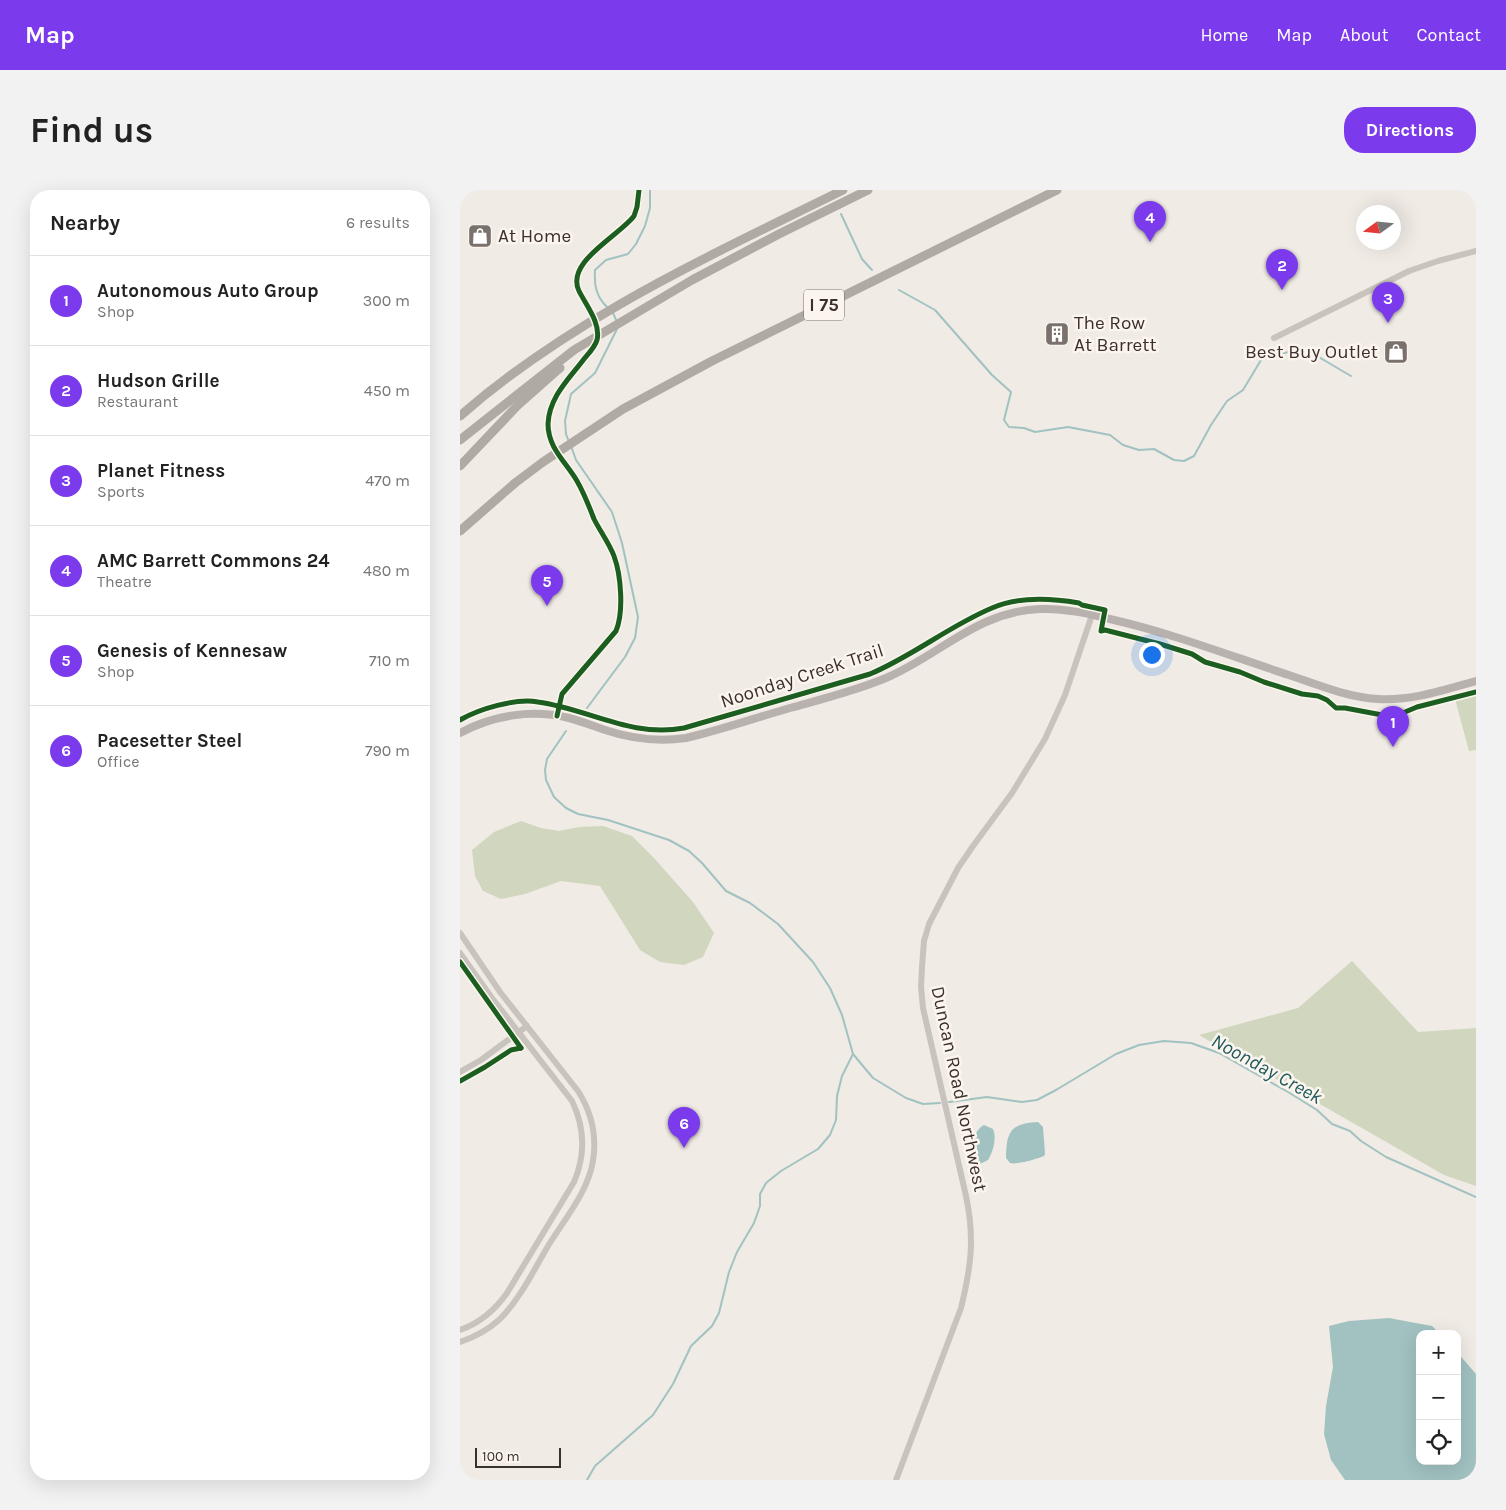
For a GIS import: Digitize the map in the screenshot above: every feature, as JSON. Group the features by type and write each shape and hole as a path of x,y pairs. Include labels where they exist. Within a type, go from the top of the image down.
{"highway":[{"path":"460,416 528,362 580,327 688,267 843,190"},
{"path":"460,440 574,353 645,307 779,234 868,190"},
{"name":"I 75","path":"460,531 514,483 594,427 644,397 712,361 1057,190"},
{"path":"460,466 517,406 574,353"}],"main road":[{"path":"460,733 478,724 499,718 535,714 570,718 635,738 653,740 686,738 872,684 909,667 977,625 1004,614 1039,609 1065,610 1154,630 1352,696 1386,699 1410,697 1476,681"}],"street":[{"path":"1274,338 1409,271 1476,251"},
{"name":"Duncan Road Northwest","path":"896,1480 961,1308 968,1280 972,1248 972,1221 924,1008 921,987 924,941 929,924 958,868 1012,793 1045,739 1065,695 1092,615"},
{"path":"460,933 500,992 573,1084 587,1108 594,1131 592,1163 582,1191 510,1308 494,1325 460,1342"},
{"path":"460,952 492,998 564,1090 574,1106 582,1130 583,1141 581,1162 566,1198 500,1302 486,1317 460,1330"},
{"path":"460,1072 481,1060 527,1026"}],"green space":[{"path":"1476,693 1476,750 1469,751 1455,699"},
{"path":"521,821 541,828 559,831 579,827 603,826 632,836 693,902 714,933 703,957 684,965 660,962 640,950 600,886 561,881 525,894 501,899 483,891 475,876 472,850 494,832"},
{"path":"1352,961 1418,1032 1476,1028 1476,1186 1444,1175 1199,1035 1298,1008"}],"water":[{"path":"1038,1122 1043,1127 1044,1156 1010,1163 1006,1158 1009,1135 1016,1127 1022,1124"},
{"path":"984,1125 993,1129 994,1145 988,1160 978,1165 974,1162 971,1151 973,1138"},
{"path":"1389,1318 1432,1326 1436,1330 1416,1330 1416,1465 1461,1465 1461,1357 1476,1374 1476,1480 1345,1480 1331,1460 1324,1434 1326,1406 1333,1367 1329,1326 1349,1321"}],"waterway":[{"name":"Noonday Creek","path":"608,308 601,300 597,290 595,270 606,260 628,254 636,244 645,226 650,208 650,190"},
{"path":"841,214 862,259 872,270"},
{"path":"899,290 935,310 992,375 1011,392 1004,420 1009,427 1024,428 1035,432 1068,427 1110,435 1123,445 1139,450 1154,449 1174,460 1184,461 1194,456 1227,401 1243,390 1261,360 1273,355 1305,349 1351,376"},
{"name":"Noonday Creek","path":"613,313 617,322"},
{"name":"Noonday Creek","path":"569,442 565,421 571,394 595,373 617,329"},
{"name":"Noonday Creek","path":"571,446 576,460 612,512 622,543 638,617 635,638 625,657 587,708"},
{"name":"Noonday Creek","path":"566,731 547,759 546,780 554,797 566,808 578,814 608,820 669,840 689,851 726,891 750,903 778,924 813,962 830,988 842,1015 853,1054 873,1078 906,1098 923,1104 940,1103"},
{"name":"Noonday Creek","path":"949,1102 987,1097 1022,1102 1037,1100 1116,1054 1139,1045 1164,1041 1191,1043 1219,1053 1288,1092 1317,1110 1332,1124 1350,1131 1361,1141 1386,1157 1476,1197"},
{"path":"587,1480 595,1466 653,1415 673,1384 691,1346 712,1326 719,1313 729,1272 737,1252 754,1223 760,1206 760,1194 766,1183 781,1171 818,1149 830,1135 836,1120 837,1096 842,1076 853,1054"}],"cycle path":[{"path":"557,716 562,694 616,631 620,614 621,594 612,551 594,519 580,486 554,448 549,433 549,414 556,397 566,381 592,350 597,340 598,334 595,321 579,291 577,280 580,270 586,260 634,216 639,190"},
{"name":"Noonday Creek Trail","path":"460,720 498,705 529,701 575,710 628,726 665,730 684,728 870,674 901,659 976,615 1013,601 1035,599 1068,601 1105,610 1101,631 1105,630 1192,654 1205,662 1240,672 1264,682 1302,694 1318,696 1327,700 1336,708 1393,717 1417,707 1476,692"},
{"path":"460,962 521,1048"},
{"path":"460,1081 511,1050 521,1048"}],"place":[{"name":"At Home","path":"480,236"},
{"name":"AMC Barrett Commons 24","path":"1150,242"},
{"name":"Hudson Grille","path":"1282,290"},
{"name":"Planet Fitness","path":"1388,323"},
{"name":"The Row At Barrett","path":"1057,334"},
{"name":"Best Buy Outlet","path":"1396,352"},
{"name":"Genesis of Kennesaw","path":"547,606"},
{"name":"Autonomous Auto Group","path":"1393,747"},
{"name":"Pacesetter Steel","path":"684,1148"}]}
